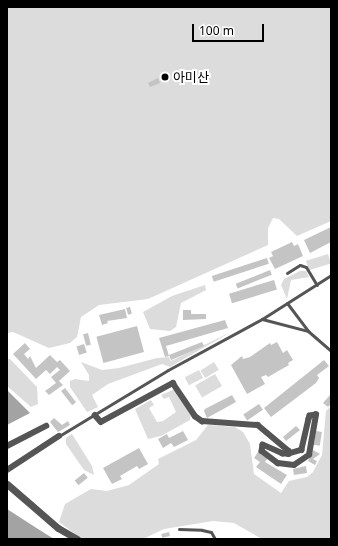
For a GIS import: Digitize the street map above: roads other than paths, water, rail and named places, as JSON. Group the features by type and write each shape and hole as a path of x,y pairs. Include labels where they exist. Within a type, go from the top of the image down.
{"street":[{"path":"95,415 101,422 173,383 199,418 258,425 288,449 289,454"},
{"path":"316,415 313,443 306,460 294,465 278,463 269,458 262,447 268,446 283,454 289,454 302,450 310,416 316,415"},
{"path":"7,446 46,426"},
{"path":"7,470 59,436"},
{"path":"7,484 58,528 77,539"}],"lane":[{"path":"287,273 300,265 306,267 316,285"},
{"path":"59,436 168,370 262,319 331,276"},
{"path":"287,303 308,331 331,351"},
{"path":"262,319 308,331"},
{"path":"180,528 211,532 215,539"}],"place":[{"name":"아미산","path":"165,77"}]}
